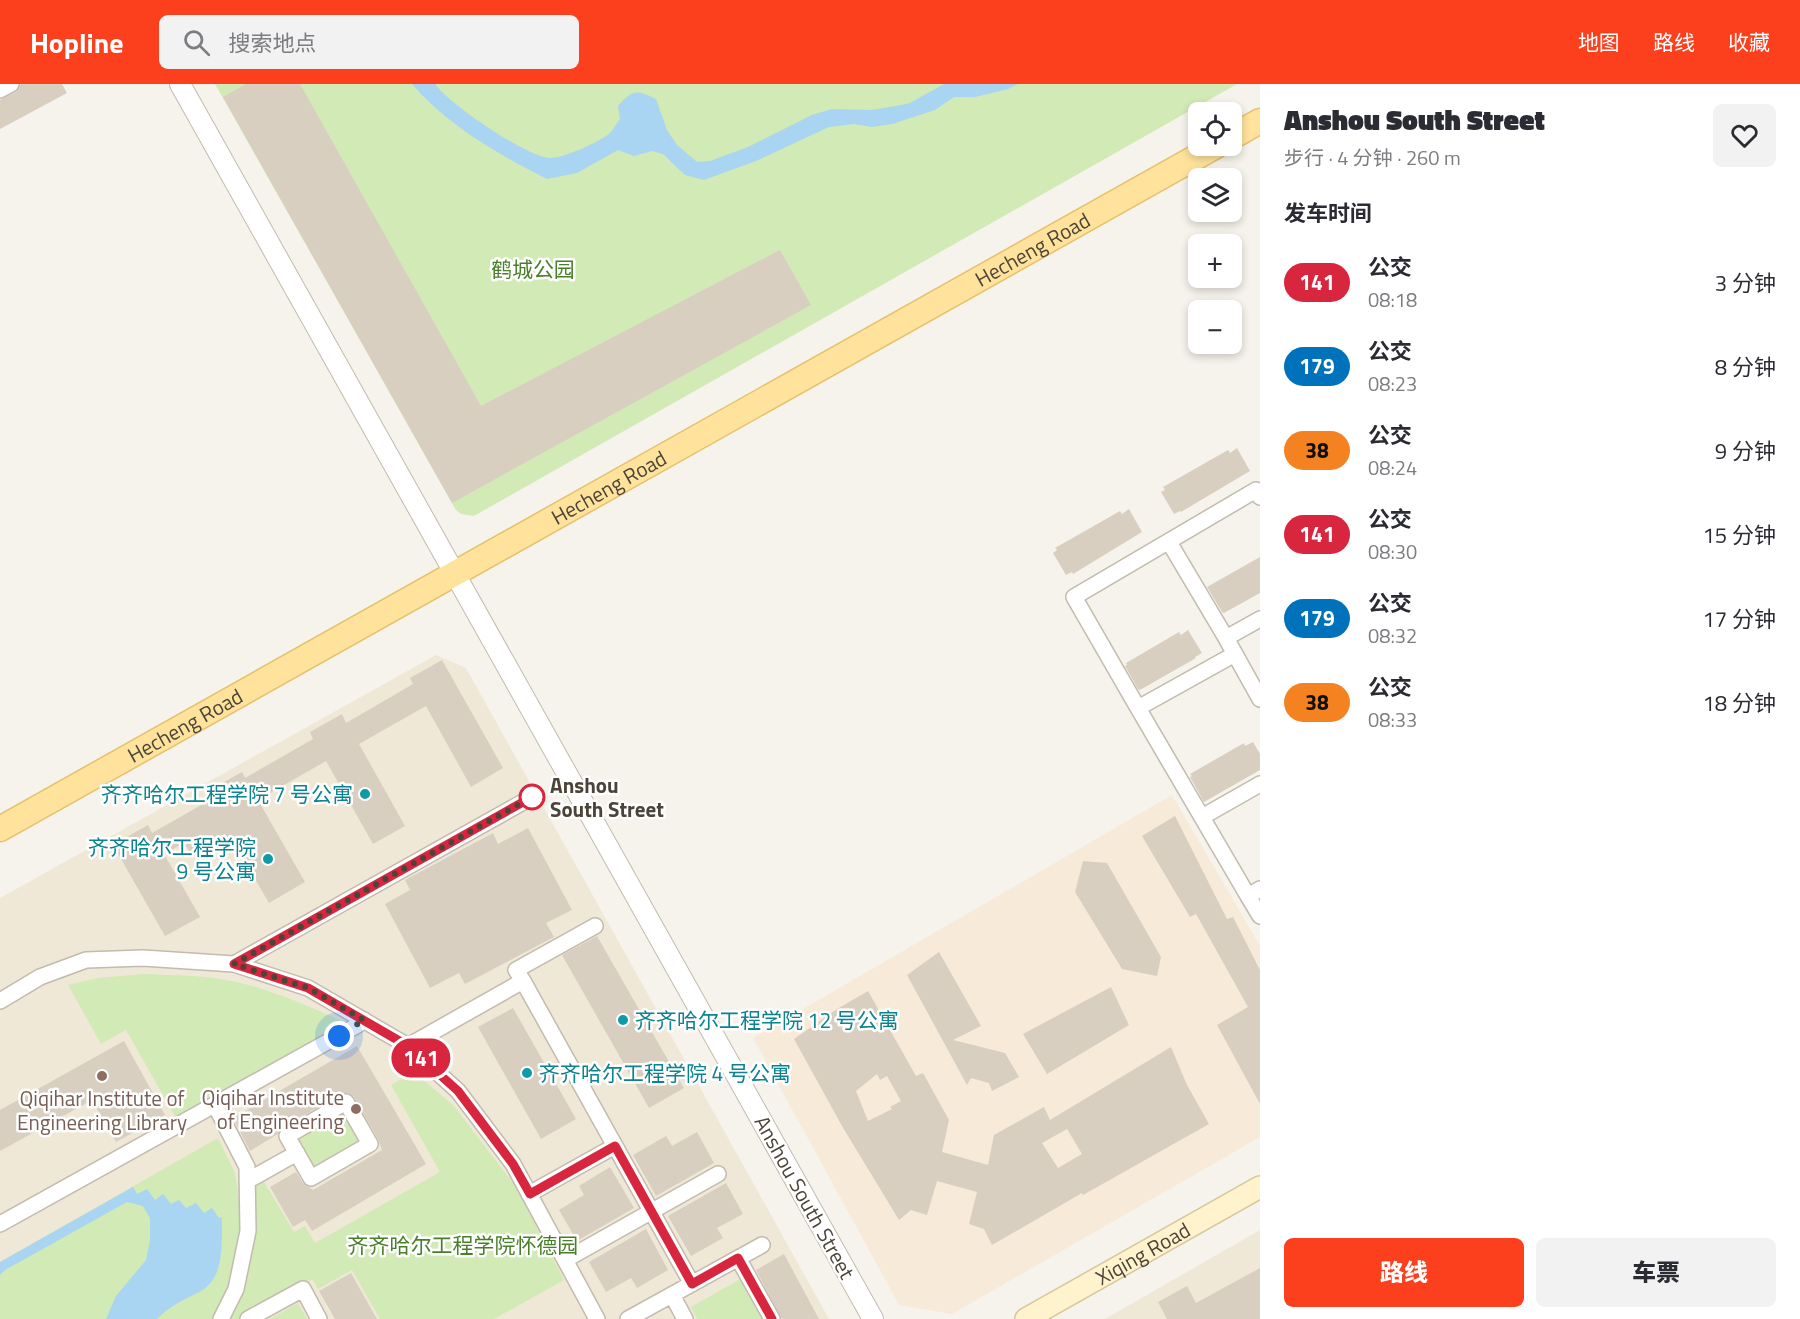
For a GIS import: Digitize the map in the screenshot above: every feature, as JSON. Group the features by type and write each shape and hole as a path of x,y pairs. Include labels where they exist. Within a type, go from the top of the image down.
{"main road":[{"path":"1242,131 1260,121"},
{"name":"Hecheng Road","path":"0,830 1198,156"},
{"name":"Xiqing Road","path":"1026,1319 1260,1187"}],"street":[{"path":"0,90 11,84"},
{"name":"Anshou South Street","path":"180,84 873,1319"},
{"path":"1260,497 1256,490 1074,597 1202,817 1254,892 1260,916"},
{"path":"1169,542 1260,699"},
{"path":"1226,638 1260,619"},
{"path":"1138,708 1235,654"},
{"path":"1202,817 1260,784"},
{"path":"234,964 532,797"},
{"path":"595,926 516,969 692,1284"},
{"path":"0,1001 40,978 86,960 143,958 234,964 308,988 408,1046 458,1091 513,1164 597,1319"},
{"path":"408,1046 523,981"},
{"path":"0,1224 364,1020"},
{"path":"346,1102 370,1144 311,1178 297,1153 287,1136 346,1102"},
{"path":"215,1105 248,1167 248,1231 236,1289 221,1319"},
{"path":"530,1194 615,1146"},
{"path":"247,1181 297,1153"},
{"path":"565,1260 718,1174"},
{"path":"627,1319 762,1245"},
{"path":"738,1258 772,1319"},
{"path":"248,1319 303,1289 319,1319"},
{"path":"672,1295 685,1319"}],"shaded area":[{"name":"Qiqihar Institute of Engineering","path":"436,655 466,668 829,1319 0,1319 0,898"},
{"path":"1172,795 1260,946 1260,1137 952,1314 899,1305 753,1038"},
{"path":"1260,1230 1260,1319 1105,1319"}],"green space":[{"name":"鹤城公园","path":"215,84 1237,84 1205,102 1188,102 1188,112 474,516 461,514 456,510"},
{"path":"144,974 205,977 248,985 298,1002 346,1023 176,1118 126,1030 101,1044 68,985 98,978"},
{"name":"齐齐哈尔工程学院怀德园","path":"414,1072 454,1106 516,1187 564,1280 494,1319 380,1319 352,1270 318,1289 312,1279 241,1319 230,1319 245,1284 254,1234 253,1188 264,1182 294,1232 305,1226 315,1243 440,1172 391,1085"},
{"path":"344,1112 362,1143 315,1171 297,1140"},
{"path":"218,1138 235,1173 244,1232 231,1290 213,1319 0,1319 0,1262"},
{"path":"742,1278 765,1319 697,1319 691,1307"},
{"path":"298,1303 307,1319 270,1319"}],"water":[{"path":"412,84 435,84 455,104 488,128 523,148 549,158 571,153 604,137 620,119 618,106 632,94 644,94 656,99 667,130 677,145 697,162 710,161 748,147 812,115 832,109 871,110 910,103 944,84 1018,84 1008,89 975,97 954,97 935,110 892,124 872,127 854,124 829,127 756,161 704,180 685,175 663,154 652,151 634,156 618,150 577,173 547,179 511,160 457,126"},
{"path":"133,1187 137,1194 147,1189 155,1200 163,1194 171,1204 179,1200 186,1208 196,1203 204,1213 212,1208 219,1218 222,1217 222,1247 218,1268 215,1277 201,1291 173,1306 157,1319 106,1319 116,1296 146,1260 150,1241 150,1218 143,1206 127,1202 5,1270 0,1275 0,1262"}],"building":[{"path":"21,84 62,84 67,93 0,129 0,100 16,92"},
{"path":"246,84 300,84 481,406 780,250 811,305 452,503 223,97"},
{"path":"1237,448 1250,471 1174,514 1161,492 1165,490 1163,487 1228,450 1230,453"},
{"path":"1129,509 1142,532 1073,574 1072,572 1066,575 1053,553 1057,550 1055,548 1120,511 1122,514"},
{"path":"1260,557 1260,593 1222,612 1207,587"},
{"path":"1188,630 1202,653 1140,690 1138,689 1125,666 1126,663 1179,632 1181,635"},
{"path":"442,660 503,768 471,787 426,706 359,744 405,826 373,844 326,761 258,800 305,882 269,903 230,836 193,857 184,843 164,854 200,917 165,936 113,845 148,825 152,833 210,800 206,792 242,772 245,778 313,739 310,732 342,714 346,723 413,684 410,678"},
{"path":"1253,742 1260,754 1260,770 1204,802 1190,774 1244,743 1245,746"},
{"path":"1175,816 1227,919 1233,917 1260,970 1260,1104 1217,1025 1248,1007 1196,914 1190,917 1142,836"},
{"path":"528,828 572,910 546,923 554,937 465,984 459,973 430,988 385,904 410,890 405,880 493,833 498,844"},
{"path":"1083,861 1107,863 1161,957 1157,976 1122,969 1075,892"},
{"name":"齐齐哈尔工程学院 12 号公寓","path":"597,936 684,1088 649,1108 562,955"},
{"path":"939,952 981,1026 953,1040 1005,1053 1019,1077 992,1091 989,1083 971,1078 967,1085 907,975"},
{"path":"1111,987 1129,1025 1047,1074 1023,1034"},
{"path":"868,991 916,1076 923,1073 949,1120 942,1152 988,1165 994,1135 1044,1107 1050,1120 1171,1047 1187,1085 1209,1124 992,1245 984,1229 969,1224 977,1192 937,1181 927,1215 911,1210 899,1220 842,1126 794,1039","holes":["877,1074 880,1080 887,1076 901,1101 890,1107 892,1109 868,1121 856,1091","1067,1129 1082,1154 1058,1168 1042,1143"]},
{"name":"齐齐哈尔工程学院 4 号公寓","path":"513,1008 576,1119 541,1139 478,1027"},
{"name":"Qiqihar Institute of Engineering Library","path":"124,1041 165,1115 116,1142 92,1100 0,1151 0,1110"},
{"path":"357,1046 426,1164 312,1231 305,1220 293,1227 270,1187 296,1172 303,1183 313,1190 382,1150 378,1139 354,1097 349,1093 341,1094 282,1128 278,1134 250,1151 233,1118"},
{"path":"697,1132 714,1163 656,1196 633,1155 666,1136 672,1146"},
{"path":"610,1167 634,1208 577,1241 559,1210 584,1195 579,1186"},
{"path":"726,1183 743,1214 717,1228 723,1238 691,1256 668,1216"},
{"path":"646,1229 668,1270 637,1288 631,1278 606,1292 589,1262"},
{"path":"784,1254 819,1319 782,1319 756,1270"},
{"path":"1260,1268 1260,1319 1167,1319 1158,1302 1187,1286 1196,1303"},
{"path":"351,1273 377,1319 335,1319 319,1291"}],"bus line":[{"name":"141","path":"532,797 234,964 308,988 408,1046 458,1091 513,1164 530,1194 615,1146 692,1284 738,1258 772,1319"}],"place":[{"name":"齐齐哈尔工程学院 7 号公寓","path":"365,794"},
{"name":"Anshou South Street","path":"532,797"},
{"name":"齐齐哈尔工程学院 9 号公寓","path":"268,859"},
{"name":"齐齐哈尔工程学院 12 号公寓","path":"623,1020"},
{"name":"齐齐哈尔工程学院 4 号公寓","path":"527,1073"},
{"name":"Qiqihar Institute of Engineering Library","path":"102,1076"},
{"name":"Qiqihar Institute of Engineering","path":"356,1109"}],"route":[{"path":"339,1036 364,1020 308,988 234,964 532,797"}]}
